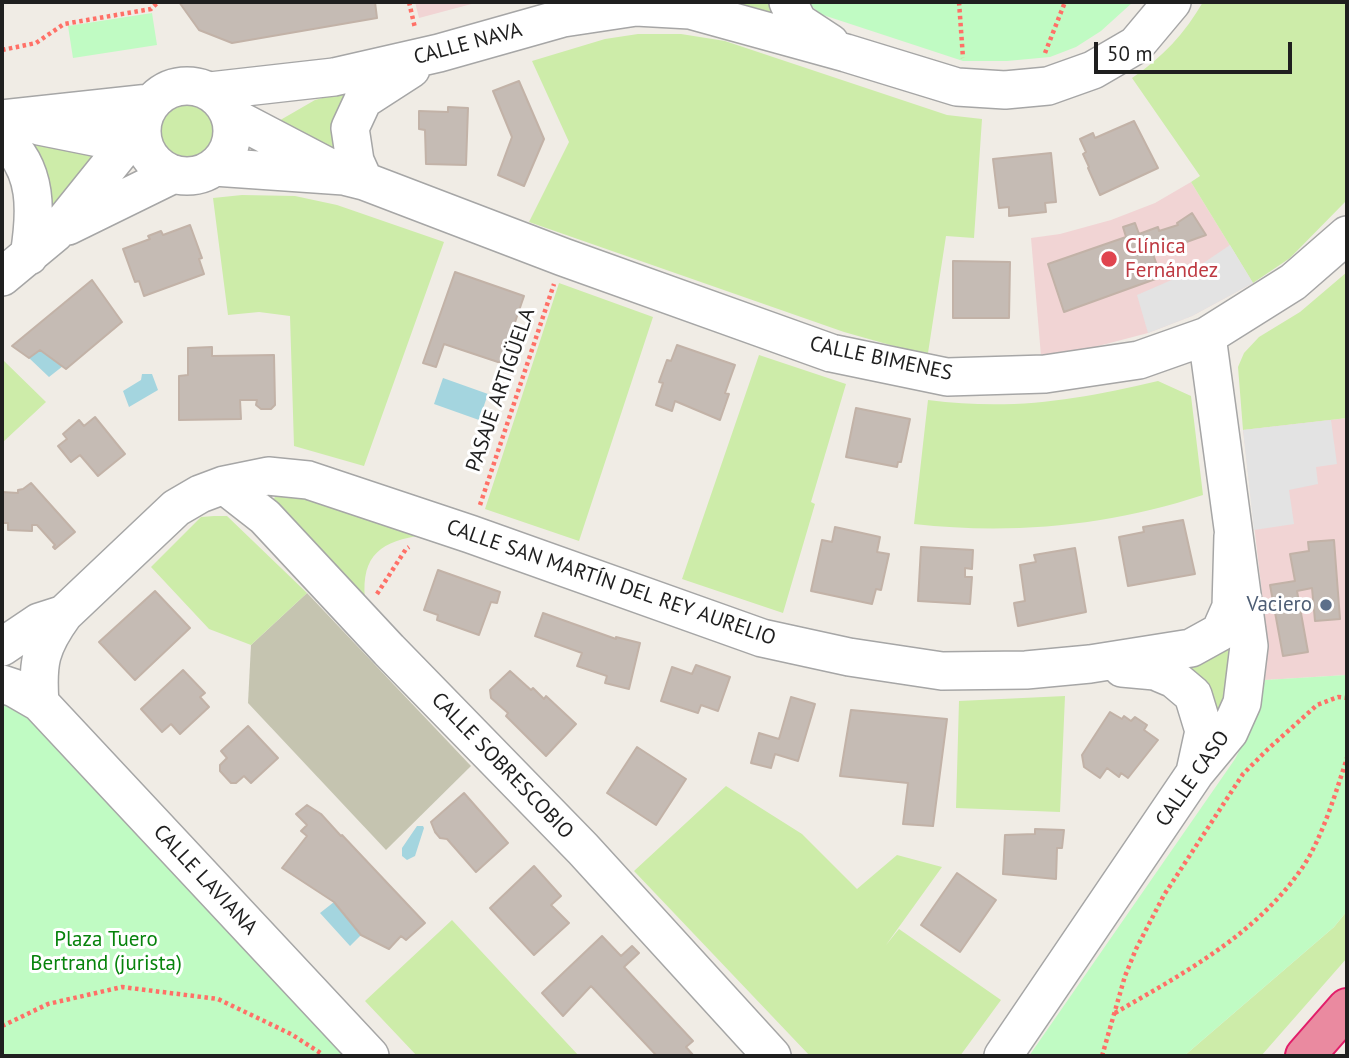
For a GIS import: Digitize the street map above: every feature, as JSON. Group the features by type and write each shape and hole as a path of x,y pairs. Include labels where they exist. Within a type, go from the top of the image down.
{"highway":[{"path":"1305,1056 1347,1007"}],"street":[{"name":"CALLE NAVA","path":"230,117 334,78 563,18 599,2"},
{"path":"788,2 798,22 846,53"},
{"path":"563,18 636,7 690,10 964,87 1005,90 1048,86 1093,69 1136,45 1172,2"},
{"path":"354,178 351,128 363,100 389,81 439,52"},
{"name":"CALLE NAVA","path":"230,117 334,78"},
{"path":"28,255 141,130 160,94 184,85 198,86 230,117 229,148 214,167 201,174 188,176 161,169 151,159 141,130"},
{"name":"CALLE BIMENES","path":"230,117 354,178 563,257 831,353 947,377 1045,374 1139,360 1207,335 1293,282 1347,235"},
{"path":"28,255 34,226 30,177 4,125 141,130"},
{"name":"CALLE BIMENES","path":"214,167 354,178"},
{"path":"28,255 174,174"},
{"name":"CALLE CASO","path":"1003,1056 1195,773 1229,732 1242,703 1249,646 1207,335"},
{"name":"CALLE SAN MARTÍN DEL REY AURELIO","path":"2,647 39,622 64,614 176,508 200,494 224,485 268,476 308,480 470,534 762,638 849,657 942,671 1026,670 1090,664 1191,648 1220,632 1231,607 1233,536"},
{"name":"CALLE SOBRESCOBIO","path":"224,485 265,517 389,650 583,849 772,1056"},
{"path":"40,703 37,672 41,654 49,634 64,614"},
{"path":"1090,664 1155,671 1174,679 1193,695 1204,731 1195,773"},
{"name":"CALLE LAVIANA","path":"2,684 40,703 370,1056"}],"path":[{"path":"2,50 36,43 64,24 151,9 158,2"},
{"path":"959,2 964,87"},
{"path":"1031,88 1065,2"},
{"name":"PASAJE ARTIGÜELA","path":"470,534 563,257"},
{"path":"378,602 377,594 406,549 416,545"},
{"path":"1102,1056 1125,975 1164,895 1243,774 1317,705 1338,696 1347,698"},
{"path":"1114,1013 1194,967 1231,940 1274,902 1301,870 1325,820 1347,758"},
{"path":"2,1026 48,1004 122,987 218,999 291,1034 326,1056"}],"shaded area":[{"path":"415,2 479,2 419,18"},
{"path":"1191,182 1253,283 1192,316 1148,333 1087,349 1041,356 1031,238 1060,234 1111,220 1155,203"},
{"path":"1230,245 1253,283 1192,316 1148,333 1137,295 1190,272"},
{"path":"1347,418 1347,675 1265,680 1266,628 1243,430"},
{"path":"1331,420 1337,464 1316,467 1318,484 1289,490 1294,524 1254,530 1243,430"},
{"path":"307,593 471,766 386,850 248,703 251,645"}],"green space":[{"path":"727,2 772,2 788,23"},
{"path":"808,2 1133,2 1101,31 1076,47 1050,57 963,61 820,14"},
{"path":"1203,2 1347,2 1347,200 1290,258 1253,283 1191,182 1200,176 1132,78 1172,44"},
{"path":"152,13 157,45 73,58 68,26"},
{"path":"638,34 681,34 725,41 947,115 982,119 974,238 946,236 928,353 844,332 529,222 569,142 532,61 605,39"},
{"path":"352,90 342,161 270,126 315,100"},
{"path":"185,101 196,103 209,114 214,130 212,141 201,154 185,159 174,157 161,146 156,130 158,119 169,106"},
{"path":"14,137 107,151 46,218"},
{"path":"242,195 295,196 337,205 444,242 364,466 294,446 290,316 259,312 228,315 213,198"},
{"path":"1347,272 1347,418 1243,430 1238,367 1244,353 1259,337 1300,312"},
{"path":"559,283 653,317 579,541 485,509"},
{"path":"759,355 846,384 811,502 815,504 783,613 682,579"},
{"path":"2,359 46,402 2,443"},
{"path":"1158,381 1191,396 1203,495 1132,514 1060,525 987,528 914,524 928,400 988,404 1044,402 1100,394"},
{"path":"288,492 423,535 396,541 377,552 367,571 365,599 272,501 278,493"},
{"path":"227,516 307,593 251,645 209,629 151,567 201,517"},
{"path":"1237,621 1224,720 1179,670"},
{"path":"1347,675 1347,911 1334,927 1184,1056 1029,1056 1235,759 1253,724 1265,680"},
{"path":"1065,696 1060,812 956,808 959,701"},
{"name":"Plaza Tuero Bertrand (jurista)","path":"2,697 27,713 347,1056 2,1056"},
{"path":"726,786 802,834 857,889 897,855 942,867 886,945 899,929 1001,1000 960,1056 810,1056 634,871"},
{"path":"1347,911 1347,958 1261,1056 1184,1056 1334,927"},
{"path":"452,920 579,1056 417,1056 365,1001"}],"water":[{"path":"40,350 63,366 49,377 29,358"},
{"path":"142,374 152,374 158,390 129,407 123,391 141,380"},
{"path":"443,378 488,394 479,420 434,404"},
{"path":"417,826 424,828 415,856 407,860 402,856 402,848"},
{"path":"334,902 361,935 350,946 320,913"}],"building":[{"path":"179,2 375,2 377,18 232,43 199,30"},
{"path":"519,81 544,139 524,186 498,175 512,137 493,91"},
{"path":"448,107 468,108 466,165 426,164 425,130 419,129 419,111 448,112"},
{"path":"1134,121 1158,168 1100,195 1083,154 1086,152 1080,139 1093,133 1095,138"},
{"path":"1051,153 1056,202 1045,203 1046,212 1009,216 1009,207 999,208 993,159"},
{"name":"Clínica Fernández","path":"1192,213 1206,235 1153,254 1161,277 1064,312 1048,264 1126,237 1123,227 1135,223 1139,234 1158,227 1159,231 1178,225 1177,223"},
{"path":"190,225 202,258 199,259 204,274 144,296 139,281 135,282 123,249 150,239 148,236 161,231 163,235"},
{"path":"953,261 1010,262 1009,318 953,318"},
{"path":"455,272 524,296 501,363 444,344 436,367 423,363"},
{"path":"92,280 122,322 66,369 40,350 29,358 12,346"},
{"path":"677,345 735,365 725,393 729,394 720,420 675,401 672,411 656,405 663,383 659,382 667,360 671,361"},
{"path":"212,347 212,356 274,355 275,405 271,409 261,409 256,405 257,400 240,400 241,419 179,420 179,376 188,375 188,348"},
{"path":"856,408 910,419 901,462 898,462 897,467 846,457"},
{"path":"95,417 125,454 98,476 80,455 71,462 58,446 67,439 63,434 79,420 84,426"},
{"path":"31,483 75,532 55,549 55,545 37,525 32,525 32,531 8,530 8,523 2,523 2,492 18,493 18,490"},
{"path":"1183,520 1195,574 1128,586 1119,537 1144,532 1143,527"},
{"path":"835,527 880,537 877,552 889,554 881,590 876,589 872,604 811,591 822,540 832,542"},
{"name":"Vaciero","path":"1334,540 1340,619 1315,621 1312,588 1297,591 1308,652 1283,656 1270,585 1295,581 1290,554 1309,551 1308,542"},
{"path":"921,547 973,550 972,569 965,568 965,577 972,577 970,604 918,601"},
{"path":"1075,548 1086,612 1018,626 1014,603 1025,601 1020,565 1036,562 1034,555"},
{"path":"438,570 500,592 497,603 491,602 479,635 437,620 438,615 424,610"},
{"path":"155,591 190,628 135,680 99,642"},
{"path":"543,613 616,639 640,643 629,689 605,683 607,676 577,666 582,653 535,636"},
{"path":"696,665 730,677 718,711 701,705 698,713 661,701 672,667 692,674"},
{"path":"183,670 205,693 200,697 209,707 180,734 171,724 162,732 141,709"},
{"path":"510,671 531,690 533,688 544,699 546,696 576,724 546,756 491,698 490,690"},
{"path":"791,697 815,704 798,761 775,754 771,768 751,763 759,733 779,739"},
{"path":"851,710 947,719 933,826 903,824 908,783 840,776"},
{"path":"1110,712 1131,721 1135,717 1147,725 1144,730 1158,740 1128,778 1121,773 1119,777 1107,768 1100,778 1084,767 1082,755"},
{"path":"248,726 278,758 251,783 244,776 236,783 231,783 220,771 220,765 227,758 221,751"},
{"path":"637,747 686,779 656,825 607,793"},
{"path":"464,793 508,843 476,872 447,839 440,838 431,822"},
{"path":"307,805 321,814 342,835 425,923 406,940 401,936 389,949 361,935 334,902 282,868 307,836 301,831 307,825 296,814"},
{"path":"1035,829 1064,830 1062,848 1057,848 1056,879 1003,874 1005,835 1035,834"},
{"path":"534,866 561,896 551,905 569,923 534,955 490,908"},
{"path":"957,873 996,900 960,952 921,925"},
{"path":"602,936 621,956 632,946 639,953 624,967 693,1041 686,1047 692,1056 657,1056 591,986 563,1016 542,993"}],"place":[{"name":"Clínica Fernández","path":"1109,259"},
{"name":"Vaciero","path":"1326,605"}]}
